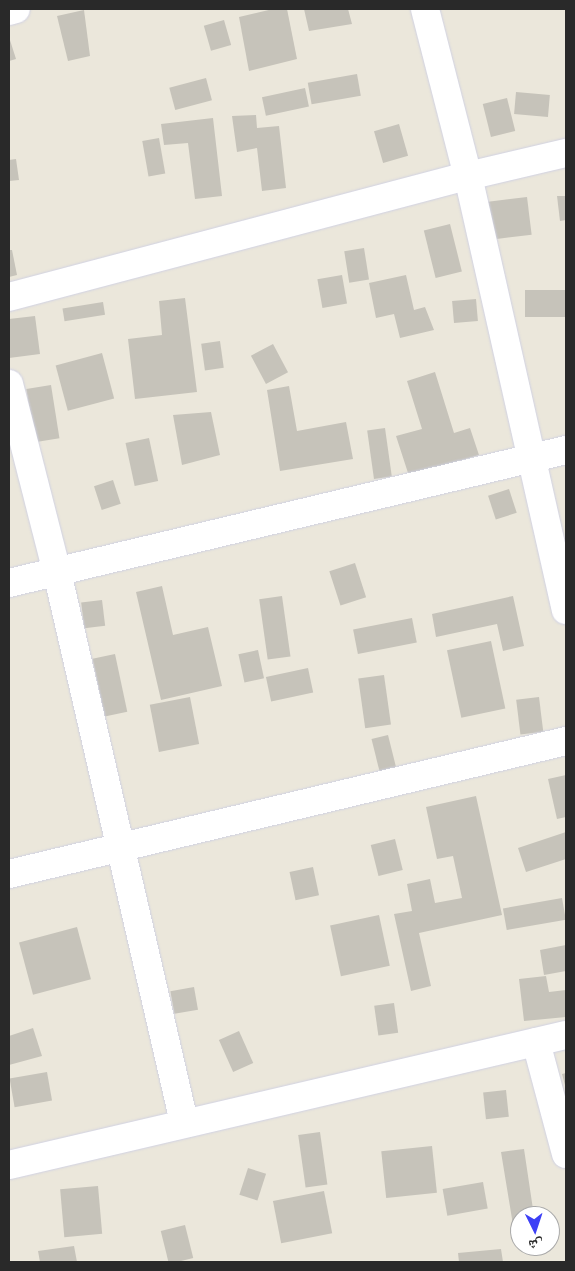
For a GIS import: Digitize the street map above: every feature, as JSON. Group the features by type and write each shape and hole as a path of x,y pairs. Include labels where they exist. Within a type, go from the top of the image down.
{"street":[{"path":"9,11 16,9"},
{"path":"425,9 468,176 566,610"},
{"path":"9,297 468,176 566,154"},
{"path":"9,384 57,572 118,848 184,1122"},
{"path":"9,583 566,450"},
{"path":"9,874 566,741"},
{"path":"9,1165 184,1122 566,1035"},
{"path":"536,1042 566,1154"}],"building":[{"path":"273,9 287,9 297,59 249,71 239,17"},
{"path":"304,9 348,9 352,24 309,31"},
{"path":"84,10 90,56 68,61 57,16"},
{"path":"224,20 231,45 211,51 204,26"},
{"path":"9,37 16,59 9,61"},
{"path":"357,74 361,96 312,104 308,83"},
{"path":"206,78 212,100 175,110 169,88"},
{"path":"305,88 309,107 266,116 262,97"},
{"path":"516,92 550,95 548,117 514,114"},
{"path":"507,98 515,131 491,137 483,104"},
{"path":"256,115 257,128 279,126 286,188 262,191 257,148 237,152 232,116"},
{"path":"213,118 222,196 195,199 188,143 164,145 161,124"},
{"path":"399,124 408,156 383,163 374,131"},
{"path":"159,138 165,173 149,176 142,141"},
{"path":"16,159 19,180 9,181 9,160"},
{"path":"557,196 566,196 566,220 560,221"},
{"path":"527,197 532,235 489,240 484,202"},
{"path":"450,224 462,272 436,278 424,231"},
{"path":"364,248 369,280 349,283 344,251"},
{"path":"9,250 12,250 17,275 9,277"},
{"path":"342,275 347,304 322,308 317,279"},
{"path":"406,275 414,310 425,307 434,330 400,338 394,314 376,318 369,283"},
{"path":"525,290 566,290 566,317 525,317"},
{"path":"185,298 197,392 135,399 128,339 162,335 159,301"},
{"path":"476,299 478,321 454,323 452,301"},
{"path":"103,302 105,315 65,321 63,308"},
{"path":"35,316 40,354 9,358 9,319"},
{"path":"220,341 224,368 205,370 201,344"},
{"path":"273,344 288,372 266,384 251,356"},
{"path":"102,353 114,398 68,411 56,365"},
{"path":"435,372 454,433 470,428 479,455 409,476 396,436 422,429 407,381"},
{"path":"51,385 59,438 35,442 26,389"},
{"path":"289,386 297,431 346,422 353,459 280,471 267,390"},
{"path":"211,412 220,455 182,465 173,415"},
{"path":"385,428 392,477 374,479 367,431"},
{"path":"149,438 158,481 135,486 126,443"},
{"path":"113,480 121,504 102,510 94,486"},
{"path":"509,489 517,513 496,520 488,496"},
{"path":"355,563 366,597 340,606 329,571"},
{"path":"162,586 173,635 208,627 222,686 161,700 136,592"},
{"path":"282,596 290,656 268,660 259,599"},
{"path":"513,596 524,646 503,651 497,624 436,637 432,614"},
{"path":"102,600 105,626 84,628 81,603"},
{"path":"412,618 417,643 358,654 353,629"},
{"path":"491,641 505,708 461,718 447,650"},
{"path":"258,650 264,678 244,683 238,654"},
{"path":"115,654 127,712 105,716 93,659"},
{"path":"308,668 313,692 271,701 266,677"},
{"path":"384,675 391,725 365,728 358,679"},
{"path":"190,697 199,744 159,752 150,705"},
{"path":"539,697 543,732 520,735 516,700"},
{"path":"388,735 396,768 380,772 372,739"},
{"path":"566,775 566,817 557,819 548,779"},
{"path":"476,796 502,915 419,933 431,986 411,991 394,914 412,911 407,884 430,879 435,903 462,898 453,856 437,859 426,807"},
{"path":"566,832 566,859 526,872 518,848"},
{"path":"395,839 403,870 378,876 371,845"},
{"path":"313,867 319,895 296,900 290,872"},
{"path":"562,898 566,920 507,930 503,908"},
{"path":"379,915 390,966 341,976 330,925"},
{"path":"77,927 91,979 33,995 19,943"},
{"path":"566,945 566,971 544,975 540,950"},
{"path":"546,976 549,992 566,990 566,1017 524,1021 519,979"},
{"path":"194,987 198,1010 174,1014 170,991"},
{"path":"394,1003 398,1033 378,1035 374,1006"},
{"path":"33,1028 42,1056 9,1065 9,1036"},
{"path":"239,1031 253,1063 233,1072 219,1040"},
{"path":"47,1072 52,1101 15,1107 10,1079"},
{"path":"566,1073 566,1089 562,1074"},
{"path":"506,1090 509,1117 486,1119 483,1092"},
{"path":"320,1132 327,1184 306,1188 298,1135"},
{"path":"432,1146 437,1193 386,1198 381,1151"},
{"path":"524,1149 533,1206 510,1207 501,1152"},
{"path":"248,1168 266,1174 257,1201 239,1195"},
{"path":"483,1182 488,1209 447,1216 443,1189"},
{"path":"98,1186 102,1234 64,1237 60,1189"},
{"path":"324,1191 332,1233 281,1243 273,1201"},
{"path":"185,1225 193,1258 168,1262 161,1231"},
{"path":"74,1246 77,1262 40,1262 38,1251"},
{"path":"501,1249 503,1262 459,1262 458,1253"}]}
